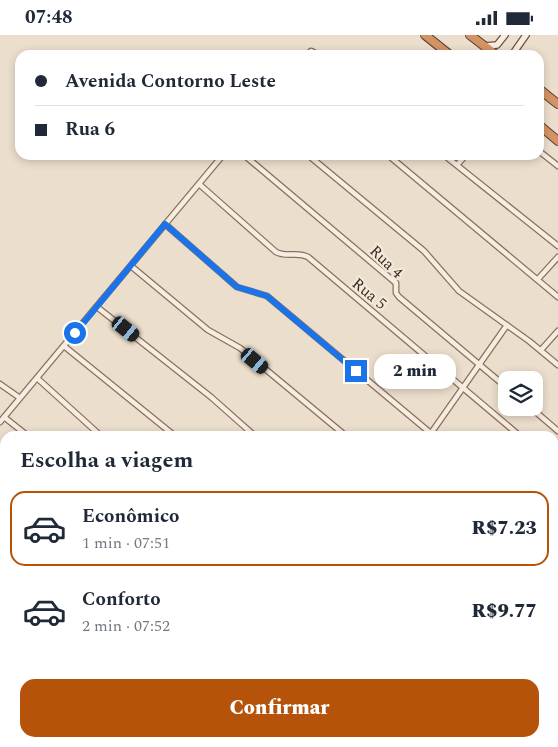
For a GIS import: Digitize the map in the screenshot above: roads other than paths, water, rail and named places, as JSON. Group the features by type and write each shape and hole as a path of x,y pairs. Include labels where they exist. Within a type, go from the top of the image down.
{"highway":[{"path":"425,35 444,50"},
{"path":"470,35 489,50"},
{"path":"544,93 558,104"},
{"path":"544,129 558,141"}],"main road":[{"path":"484,46 497,45 505,35"},
{"path":"516,50 526,35"}],"street":[{"path":"437,44 441,50"},
{"path":"544,155 558,166"},
{"path":"0,422 219,160"},
{"name":"Rua 4","path":"250,160 396,283 396,293 399,297 498,380"},
{"path":"314,160 424,251 459,291 507,325 558,365"},
{"path":"394,160 558,297"},
{"path":"450,160 558,246"},
{"path":"457,165 462,160"},
{"name":"Rua 5","path":"199,184 276,253 283,256 301,253 308,257 514,431"},
{"path":"165,224 237,287 267,296 426,431"},
{"path":"538,279 558,257"},
{"path":"131,266 208,330 240,349 340,431"},
{"path":"97,307 250,431"},
{"path":"434,431 478,364 507,325"},
{"path":"541,351 558,331"},
{"path":"64,345 169,431"},
{"path":"37,378 96,431"},
{"path":"0,384 20,398"},
{"path":"540,416 558,431"},
{"path":"4,417 22,431"}]}
